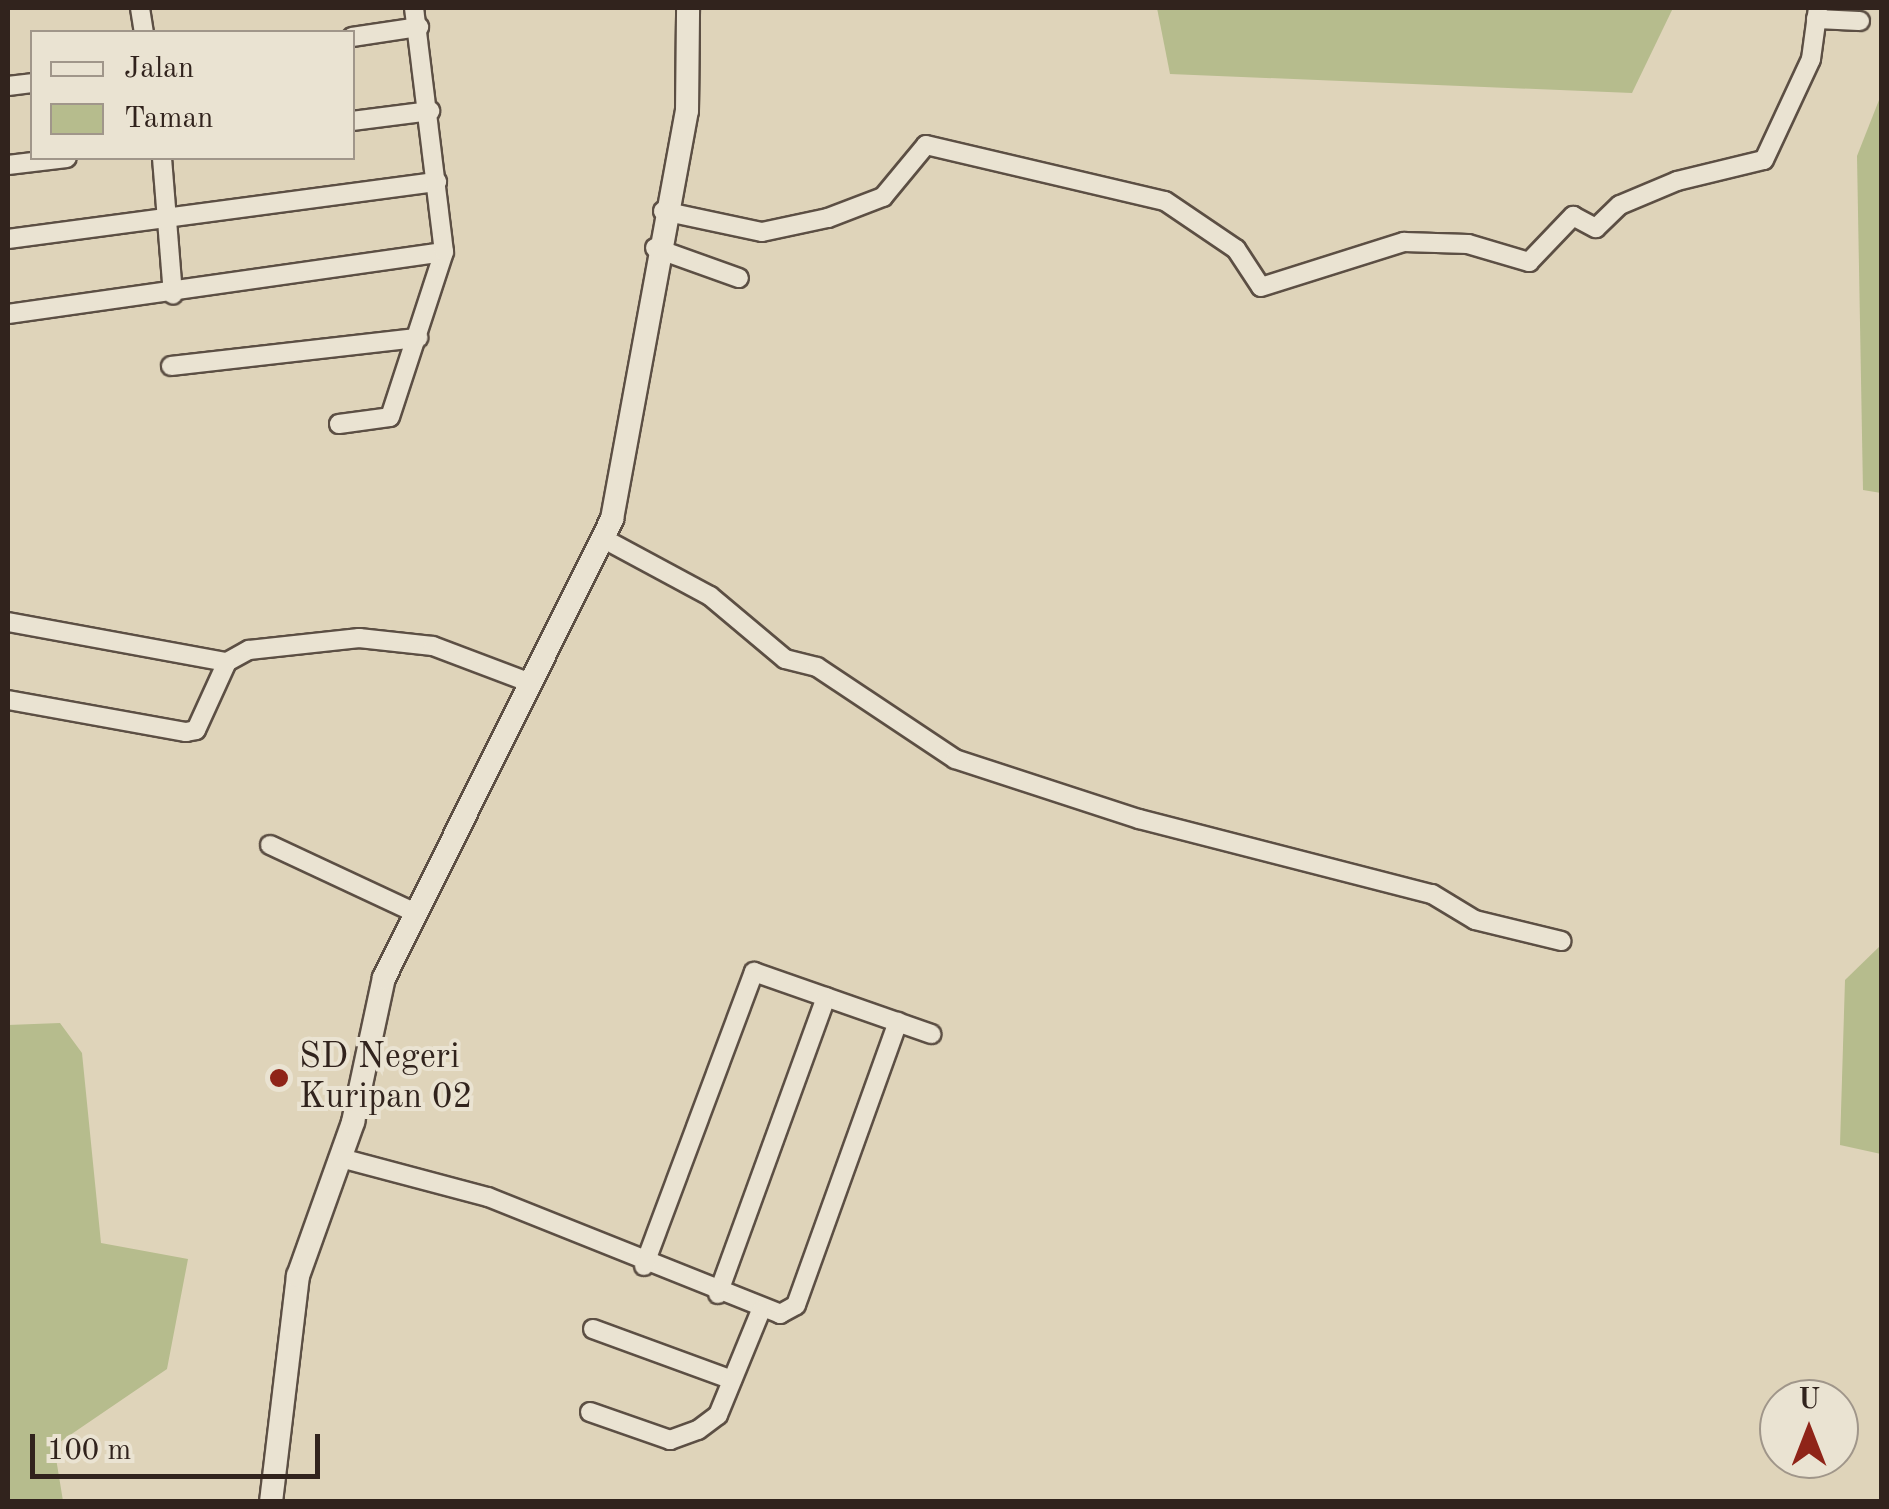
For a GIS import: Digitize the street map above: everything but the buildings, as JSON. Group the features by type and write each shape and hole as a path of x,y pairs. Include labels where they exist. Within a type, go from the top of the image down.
{"street":[{"path":"339,424 390,418 444,252 430,112 414,8"},
{"path":"271,1502 298,1276 342,1158 384,978 606,540 655,248 687,111 688,8"},
{"path":"663,211 762,232 828,218 882,197 926,146 1164,200 1236,249 1261,287 1404,242 1468,244 1529,262 1573,216 1596,228 1620,206 1677,181 1764,160 1811,59 1817,13 1860,21"},
{"path":"355,36 419,28"},
{"path":"355,121 430,112"},
{"path":"8,165 50,160"},
{"path":"162,160 173,295"},
{"path":"8,239 437,182"},
{"path":"655,248 739,278"},
{"path":"8,314 173,295 444,252"},
{"path":"171,366 418,338"},
{"path":"606,540 710,596 785,659 817,667 955,759 1139,819 1432,894 1474,920 1561,941"},
{"path":"8,622 227,662"},
{"path":"8,700 186,732 196,730 227,662 249,650 359,638 433,646 532,683"},
{"path":"270,845 416,913"},
{"path":"644,1266 754,972 931,1034"},
{"path":"718,1294 826,997"},
{"path":"342,1158 488,1196 644,1266 760,1310 796,1305 898,1022"},
{"path":"590,1412 670,1440 718,1415 760,1310"},
{"path":"593,1330 732,1380"}],"green space":[{"path":"1157,8 1673,8 1632,93 1170,74"},
{"path":"1881,95 1881,493 1863,490 1857,156"},
{"path":"1881,945 1881,1154 1840,1145 1845,980"},
{"path":"60,1023 82,1053 101,1243 188,1259 167,1369 54,1446 63,1501 8,1501 8,1025"}],"place":[{"name":"SD Negeri Kuripan 02","path":"279,1078"}]}
